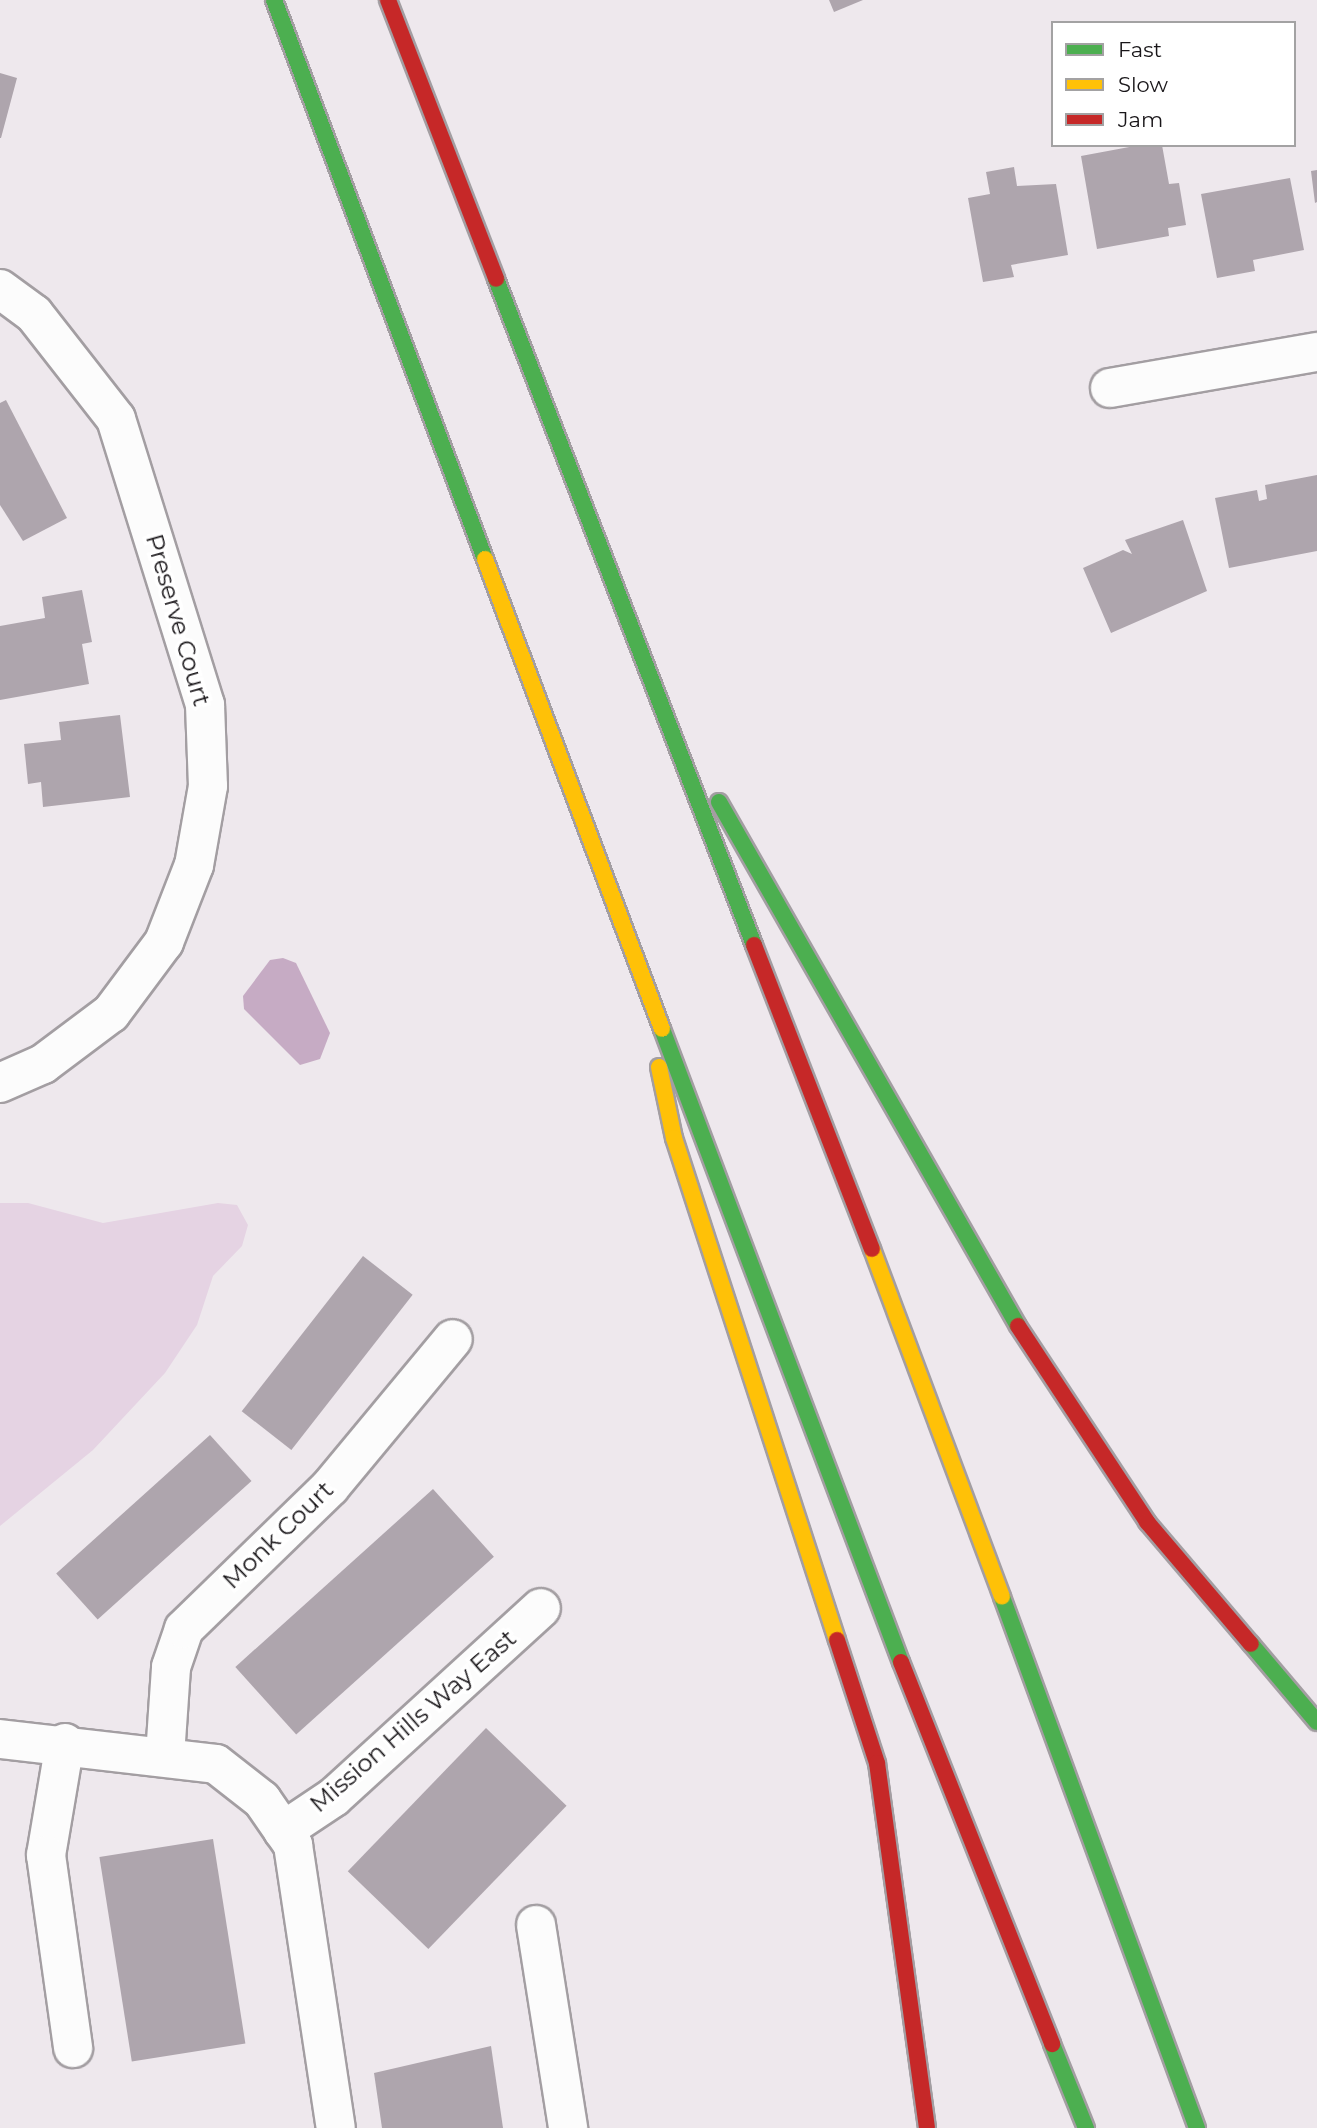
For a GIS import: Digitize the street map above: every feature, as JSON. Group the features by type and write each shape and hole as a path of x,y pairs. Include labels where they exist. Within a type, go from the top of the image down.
{"highway":[{"path":"274,0 948,1788 1086,2128"},
{"path":"388,0 893,1302 1197,2128"},
{"path":"654,686 1010,1314 1147,1522 1317,1722"},
{"path":"635,952 674,1138 877,1763 928,2128"}],"street":[{"name":"Preserve Court","path":"0,289 34,314 116,419 205,705 208,786 194,865 164,942 111,1013 43,1063 0,1083"},
{"path":"1110,388 1317,352"},
{"name":"Monk Court","path":"165,1756 172,1667 184,1629 330,1487 453,1339"},
{"name":"Mission Hills Way East","path":"284,1831 334,1797 541,1608"},
{"name":"Mission Hills Way East","path":"0,1739 65,1743 216,1764 262,1800 293,1845 336,2128"},
{"path":"65,1743 46,1855 73,2048"},
{"path":"536,1925 568,2128"}],"shaded area":[{"path":"283,958 296,963 330,1033 320,1059 300,1065 244,1009 243,996 270,960"},
{"path":"0,1203 28,1203 103,1223 218,1203 237,1205 248,1225 242,1246 213,1276 197,1325 165,1373 93,1450 0,1526"}],"building":[{"path":"829,0 863,0 834,12"},
{"path":"0,73 17,78 1,138 0,138"},
{"path":"1129,147 1162,147 1169,184 1179,183 1186,225 1168,228 1169,236 1097,249 1081,156"},
{"path":"1014,167 1017,186 1056,184 1068,255 1011,265 1014,277 983,282 968,198 990,194 986,172"},
{"path":"1317,170 1317,202 1315,203 1311,171"},
{"path":"1290,178 1304,250 1253,260 1255,271 1217,278 1201,194"},
{"path":"6,400 67,518 23,541 0,505 0,403"},
{"path":"1317,475 1317,551 1229,568 1215,498 1257,490 1259,501 1267,499 1265,485"},
{"path":"1183,520 1207,591 1111,633 1083,568 1123,550 1132,554 1125,540"},
{"path":"82,590 92,642 82,644 89,684 0,700 0,626 45,618 42,597"},
{"path":"120,715 130,797 43,807 41,782 28,784 24,744 61,740 59,722"},
{"path":"363,1256 413,1295 291,1450 242,1411"},
{"path":"210,1435 251,1481 98,1620 56,1574"},
{"path":"433,1489 494,1557 296,1735 235,1667"},
{"path":"486,1728 567,1806 428,1949 348,1871"},
{"path":"213,1839 245,2043 132,2061 99,1857"},
{"path":"491,2046 503,2128 382,2128 374,2073"}],"traffic: fast":[{"path":"274,0 485,559"},
{"path":"496,279 754,945"},
{"path":"719,802 1018,1326"},
{"path":"662,1029 901,1662"},
{"path":"1002,1597 1197,2128"},
{"path":"1251,1644 1317,1722"},
{"path":"1052,2044 1086,2128"}],"traffic: slow":[{"path":"485,559 662,1029"},
{"path":"659,1067 674,1138 837,1640"},
{"path":"872,1249 1002,1597"}],"traffic: jam":[{"path":"388,0 496,279"},
{"path":"754,945 872,1249"},
{"path":"1018,1326 1147,1522 1251,1644"},
{"path":"837,1640 877,1763 927,2128"},
{"path":"901,1662 1052,2044"}]}
